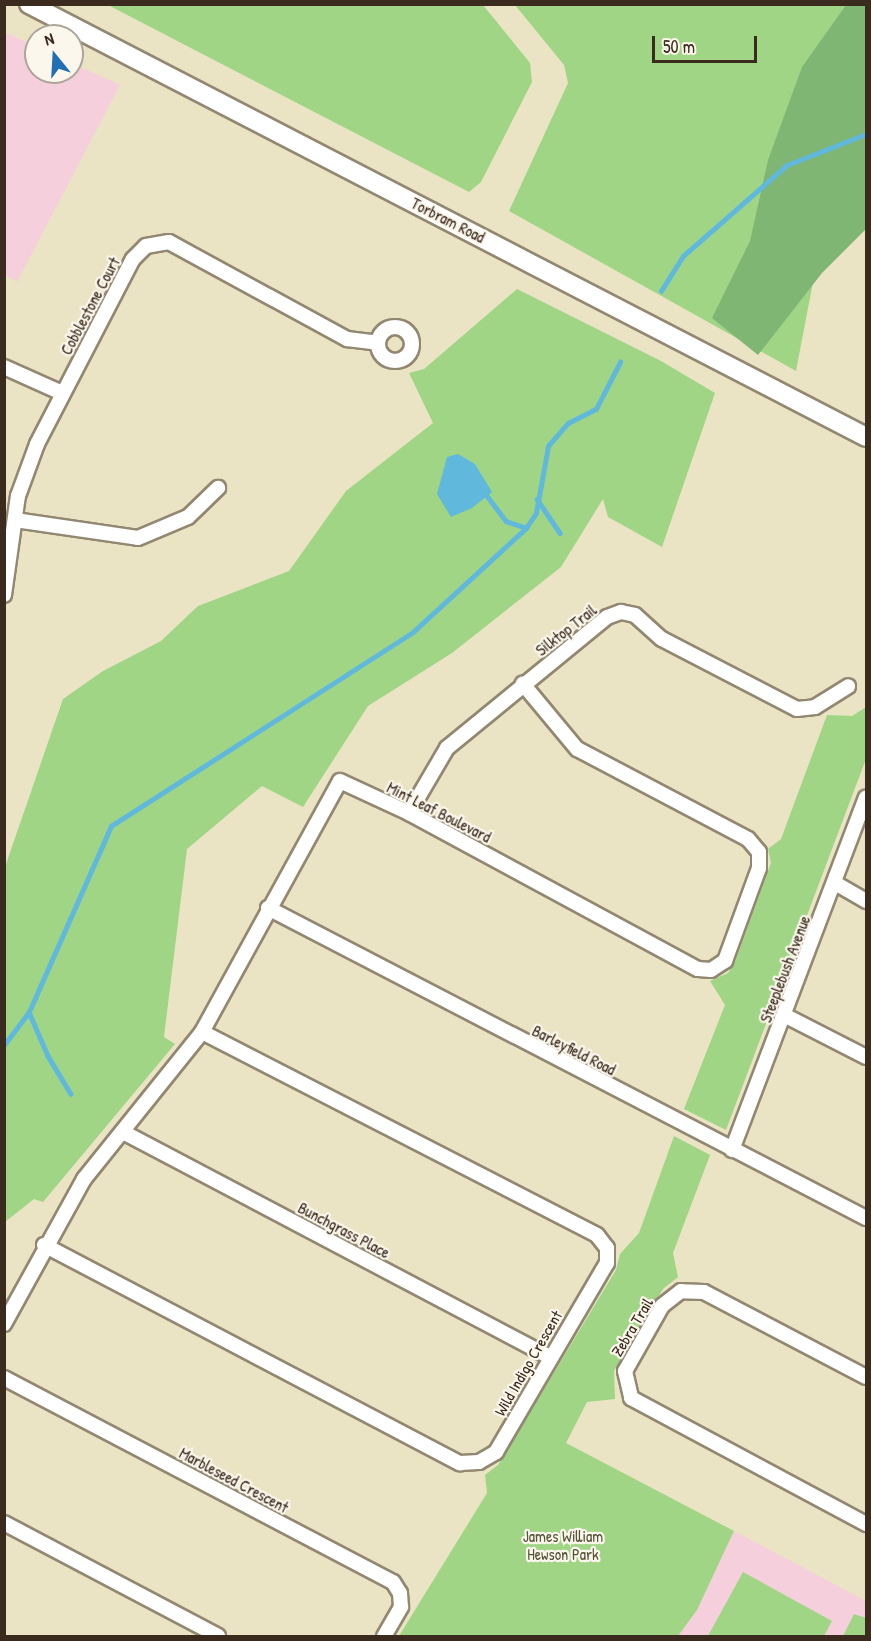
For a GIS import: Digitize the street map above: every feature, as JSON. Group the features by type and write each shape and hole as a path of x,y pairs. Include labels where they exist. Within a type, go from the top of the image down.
{"main road":[{"name":"Torbram Road","path":"28,4 867,437"}],"street":[{"name":"Cobblestone Court","path":"4,595 15,520 36,444 138,251 161,241 181,248 347,339 378,343"},
{"path":"4,367 62,393"},
{"path":"15,520 138,538 188,517 218,488"},
{"name":"Silktop Trail","path":"409,813 447,747 607,617 621,612 635,615 662,639 797,709 815,706 848,686"},
{"name":"Mint Leaf Boulevard","path":"4,1323 44,1245 84,1179 202,1032 268,908 340,781 409,813 698,969 711,970 725,961 759,868 759,852 748,839 577,749 523,684"},
{"name":"Steeplebush Avenue","path":"732,1150 786,1016 867,798"},
{"path":"835,884 867,901"},
{"name":"Barleyfield Road","path":"268,908 867,1218"},
{"path":"786,1016 867,1057"},
{"name":"Wild Indigo Crescent","path":"44,1245 460,1463 479,1462 496,1452 607,1263 607,1248 597,1235 202,1032"},
{"name":"Bunchgrass Place","path":"123,1132 550,1357"},
{"name":"Zebra Trail","path":"867,1377 704,1292 681,1291 662,1306 625,1371 625,1386 631,1398 867,1524"},
{"name":"Marbleseed Crescent","path":"4,1378 393,1582 400,1593 401,1607 384,1636"},
{"path":"4,1523 218,1636"}],"shaded area":[{"path":"4,32 24,41 24,84 84,84 84,68 120,85 17,282 5,275"},
{"path":"734,1531 866,1601 866,1636 678,1636 697,1610"}],"green space":[{"path":"108,5 483,5 530,63 532,82 481,182 469,192"},
{"path":"515,5 866,5 796,371 509,211 568,83 564,65"},
{"path":"846,5 866,5 866,229 822,273 758,355 712,318 750,241 768,160 802,67"},
{"path":"517,289 661,361 715,393 662,547 608,517 603,499 561,567 452,653 368,706 303,807 262,786 187,849 164,1037 175,1044 43,1202 34,1199 5,1222 5,867 63,699 103,671 161,641 198,606 289,571 346,491 433,423 409,373 424,369"},
{"path":"866,707 866,759 726,1130 684,1109 725,1005 710,981 728,973 735,962 771,863 768,849 781,839 827,715 852,716"},
{"name":"James William Hewson Park","path":"674,1136 710,1155 673,1253 678,1277 663,1289 614,1371 615,1399 587,1402 566,1443 734,1531 697,1610 678,1636 399,1636 487,1493 485,1475 498,1465 616,1270 620,1254 639,1233"},
{"path":"743,1572 832,1621 824,1636 708,1636"},
{"path":"854,1614 866,1618 866,1636 843,1636"}],"water":[{"path":"458,454 475,464 492,492 472,508 451,517 437,494 447,457"}],"waterway":[{"path":"661,291 683,256 787,165 866,134"},
{"path":"4,1045 29,1012 111,826 413,632 526,528 536,513 548,446 568,423 596,409 620,362"},
{"path":"485,493 506,521 526,528"},
{"path":"537,499 560,533"},
{"path":"29,1012 48,1056 71,1094"}]}
